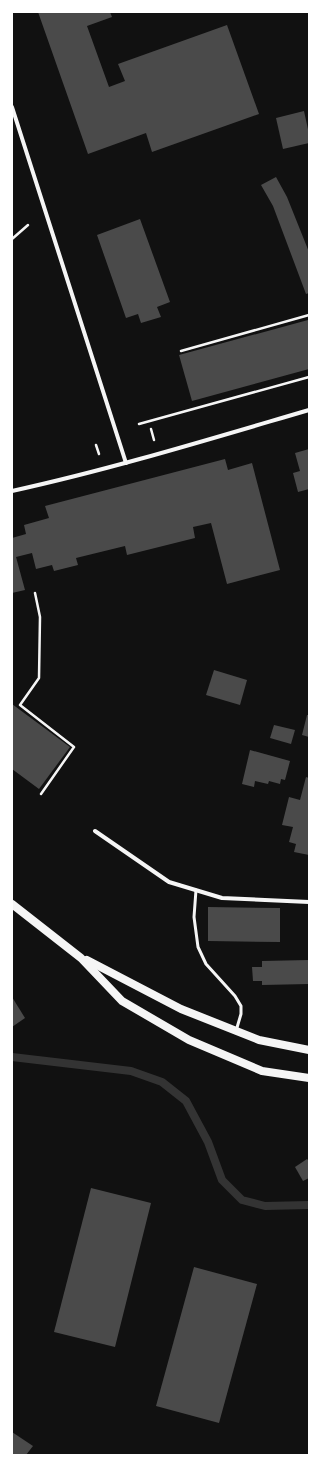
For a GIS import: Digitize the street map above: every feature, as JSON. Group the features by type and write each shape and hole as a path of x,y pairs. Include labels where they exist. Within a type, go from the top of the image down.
{"main road":[{"path":"12,904 81,958 122,1001 189,1040 262,1071 309,1078"},
{"path":"81,958 181,1009 259,1040 309,1050"}],"street":[{"path":"12,107 126,463"},
{"path":"12,491 60,481 126,463 309,410"},
{"path":"95,831 169,882 222,898 309,902"}],"lane":[{"path":"196,890 194,917 198,947 206,964 235,996 241,1006 241,1014 236,1031"}],"path":[{"path":"12,238 28,225"},
{"path":"181,351 309,315"},
{"path":"139,424 309,377"},
{"path":"36,592 40,617 39,678 20,705 74,747 41,794"}],"building":[{"path":"38,12 110,12 112,17 87,26 109,87 125,81 118,64 227,25 259,114 152,152 146,133 88,154"},
{"path":"304,111 309,134 309,143 283,149 276,118"},
{"path":"276,177 287,197 309,252 309,293 306,294 273,206 261,185"},
{"path":"140,219 170,302 157,307 161,317 141,323 138,314 126,318 97,235"},
{"path":"308,320 309,369 192,401 179,355"},
{"path":"309,449 309,489 298,492 293,473 300,471 295,453"},
{"path":"225,459 228,470 252,463 280,570 227,584 211,523 193,527 195,538 127,555 125,546 76,558 78,565 54,571 52,565 36,569 32,553 16,557 25,590 12,593 12,538 26,534 24,525 49,518 45,506"},
{"path":"214,670 247,680 240,705 206,695"},
{"path":"12,704 70,747 39,789 12,769"},
{"path":"307,715 309,715 309,737 302,735"},
{"path":"274,725 295,730 291,744 270,738"},
{"path":"250,750 290,761 285,780 281,779 280,784 269,781 268,784 255,781 254,787 242,784"},
{"path":"306,777 309,778 309,855 294,852 296,844 289,842 293,827 282,825 289,797 300,800"},
{"path":"208,907 280,908 280,942 208,941"},
{"path":"309,960 309,984 262,985 262,981 253,981 252,967 262,967 262,961"},
{"path":"12,997 25,1018 12,1027"},
{"path":"307,1159 309,1161 309,1178 303,1181 295,1167"},
{"path":"91,1188 151,1203 115,1347 54,1332"},
{"path":"194,1267 257,1284 219,1423 156,1406"},
{"path":"12,1432 33,1446 26,1455 12,1455"}],"waterway":[{"path":"12,1057 131,1071 162,1082 186,1101 208,1142 222,1180 242,1200 265,1206 309,1205"}]}
